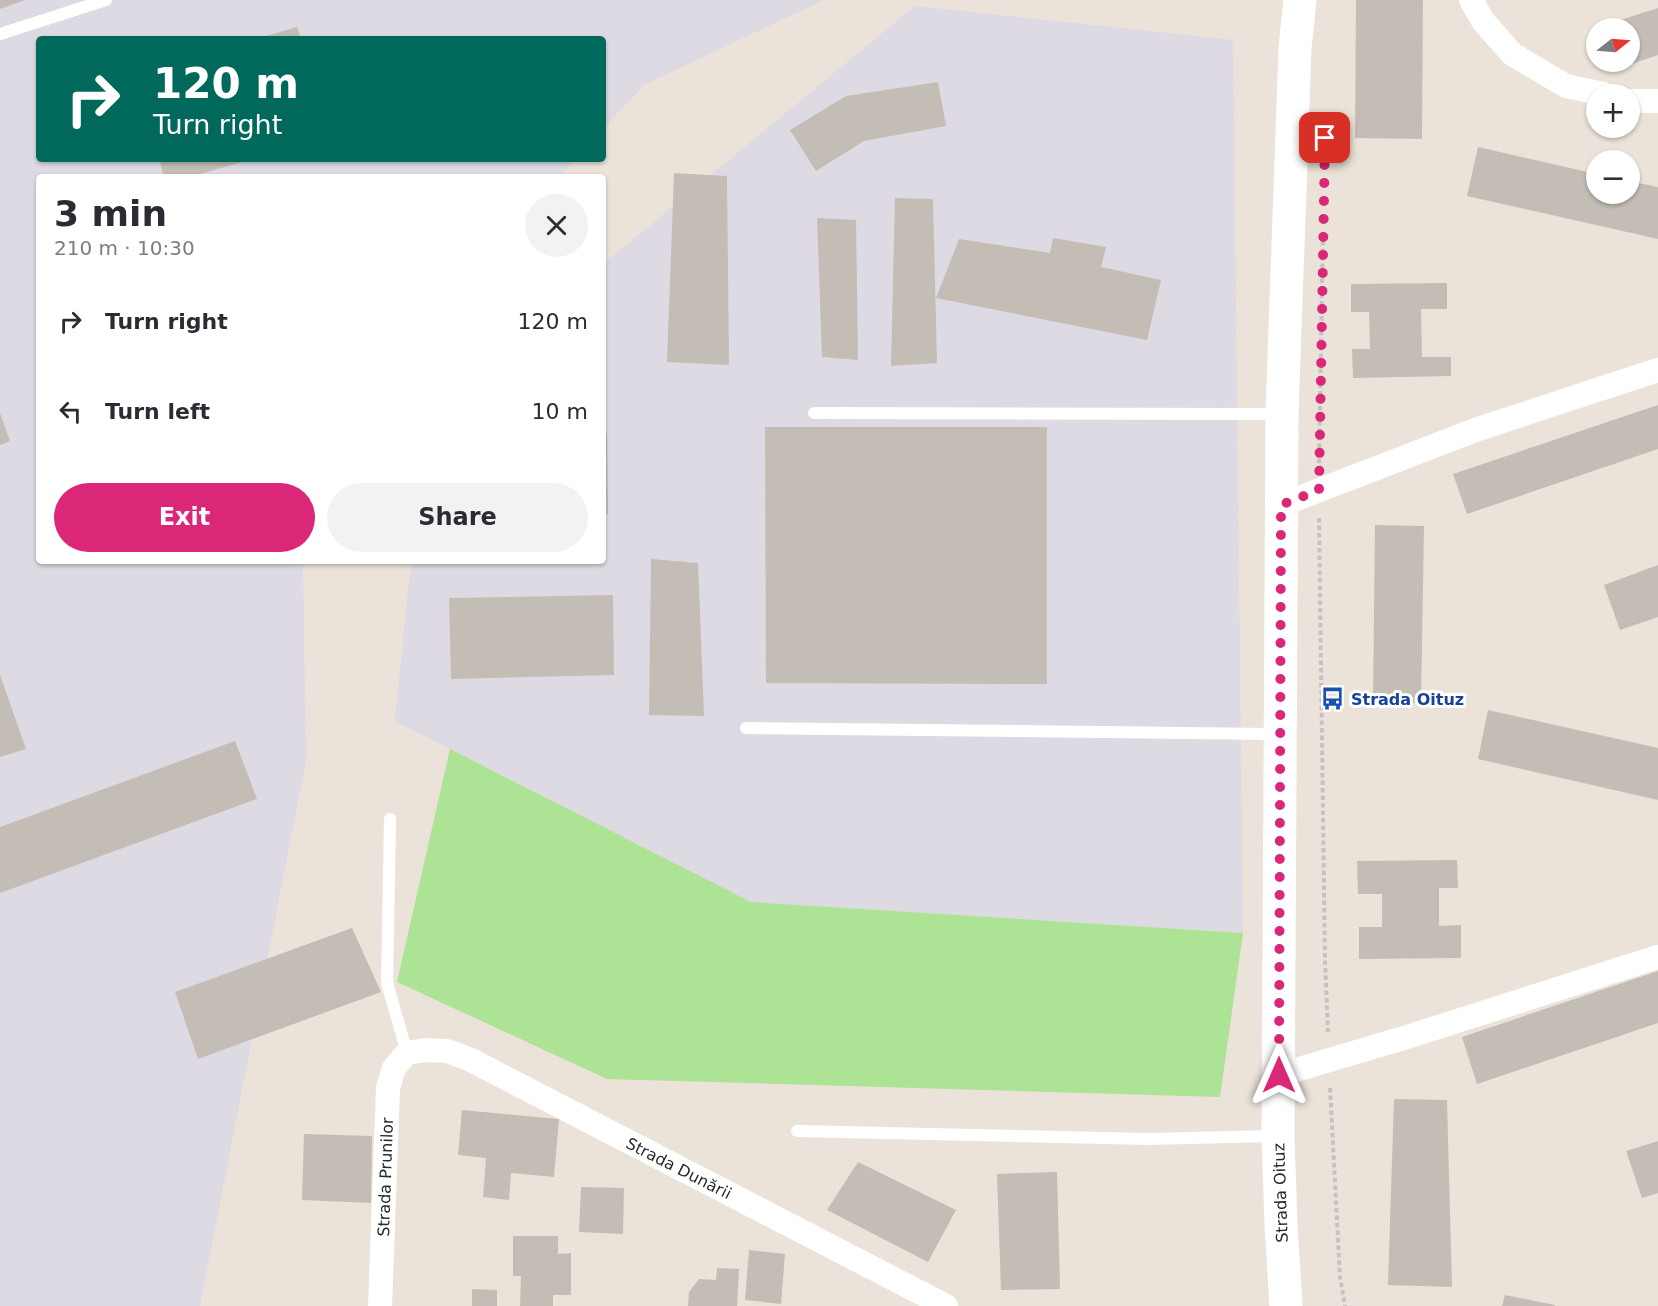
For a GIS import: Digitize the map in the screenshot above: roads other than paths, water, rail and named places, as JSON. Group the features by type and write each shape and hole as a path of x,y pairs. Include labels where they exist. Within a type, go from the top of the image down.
{"street":[{"name":"Strada Oituz","path":"1286,1306 1278,1136 1281,414 1295,48 1300,0"},
{"path":"1471,0 1483,21 1512,54 1566,86 1586,90"},
{"path":"1640,101 1658,101"},
{"path":"1281,505 1478,429 1658,370"},
{"path":"1279,1075 1658,957"},
{"name":"Strada Dunării","path":"407,1053 425,1050 447,1051 469,1059 946,1306"},
{"name":"Strada Prunilor","path":"380,1306 388,1088 394,1068 407,1053"}],"lane":[{"path":"0,34 106,0"},
{"path":"814,413 1281,414"},
{"path":"746,728 1280,735"},
{"path":"390,819 387,983 407,1053"},
{"path":"797,1131 1148,1139 1278,1136"}],"place":[{"name":"Strada Oituz","path":"1333,699"}]}
